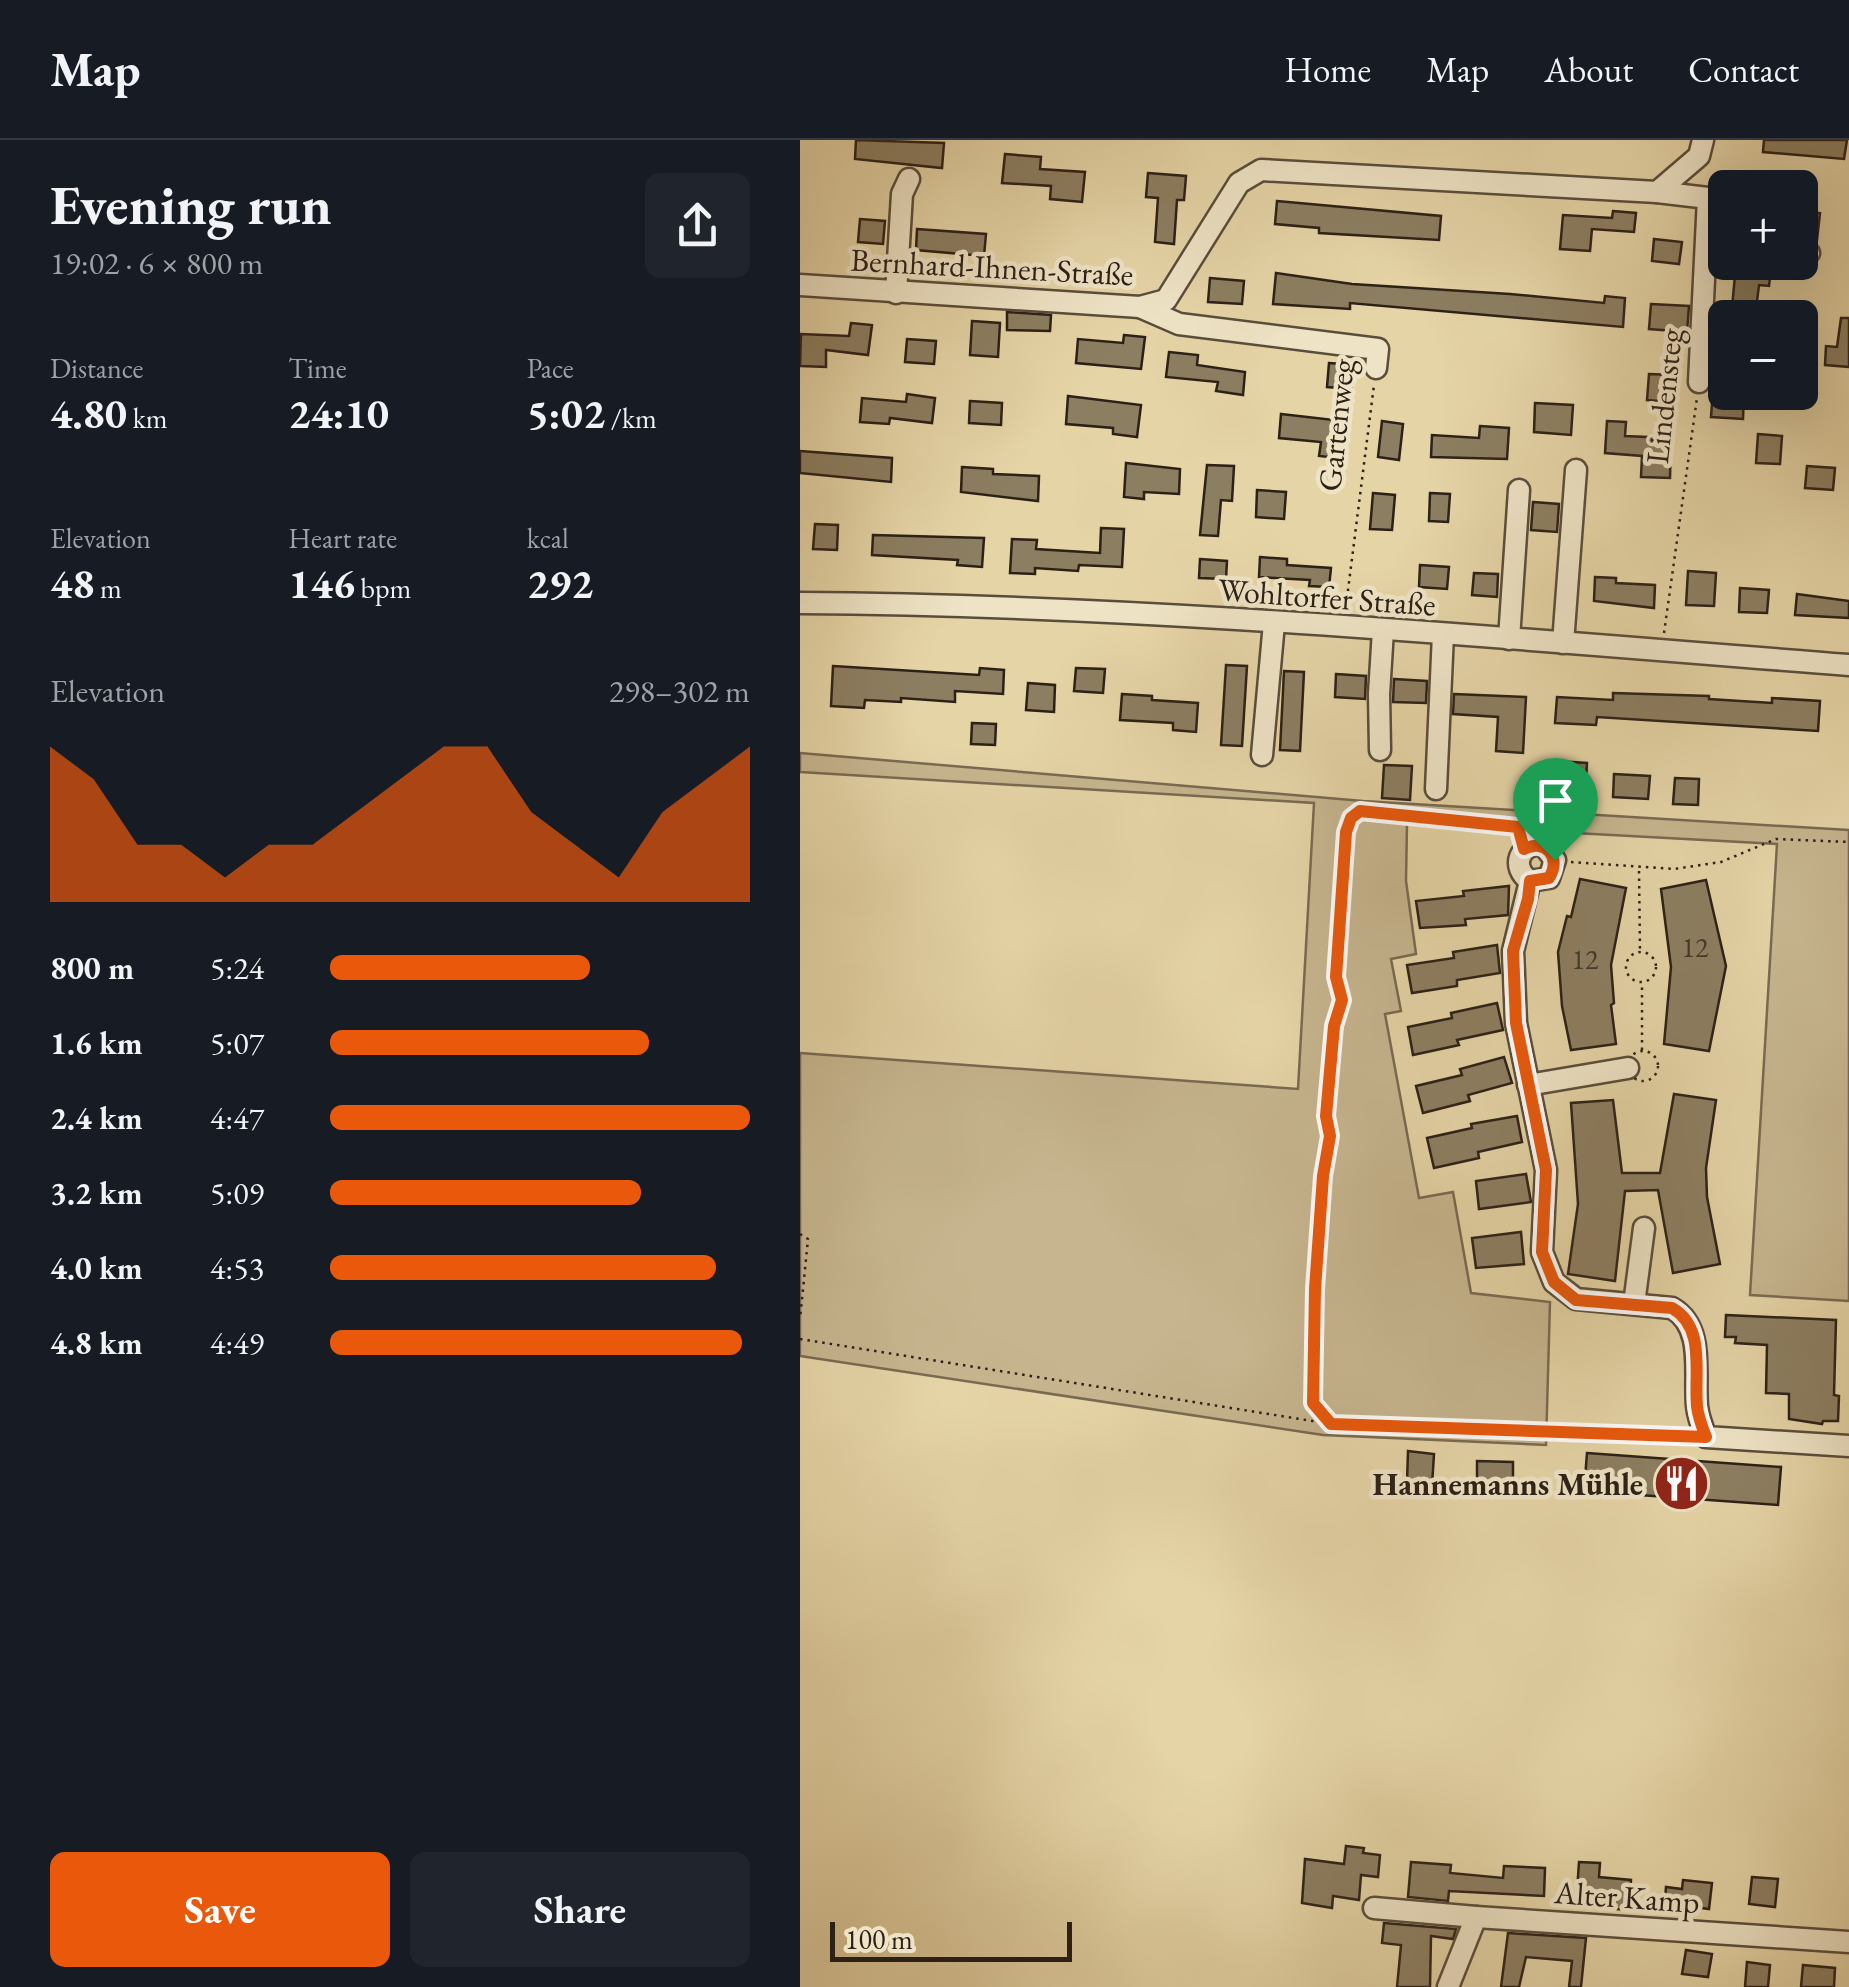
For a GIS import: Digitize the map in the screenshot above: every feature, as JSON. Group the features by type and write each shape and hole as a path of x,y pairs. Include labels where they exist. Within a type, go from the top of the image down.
{"street":[{"path":"1657,192 1701,148"},
{"name":"Bernhard-Ihnen-Straße","path":"800,285 1140,307 1166,300 1239,183 1261,170 1657,192"},
{"path":"896,293 902,194 909,179"},
{"name":"Lindensteg","path":"1657,192 1708,198"},
{"name":"Lindensteg","path":"1699,382 1712,280"},
{"name":"Gartenweg","path":"1140,307 1179,324 1378,348 1376,368"},
{"path":"1563,643 1576,470"},
{"path":"1510,639 1519,490"},
{"name":"Wohltorfer Straße","path":"800,603 948,604 1343,627 1849,664"},
{"path":"1262,755 1274,623"},
{"path":"1380,750 1383,630"},
{"path":"1436,789 1443,634"},
{"path":"1530,881 1549,878 1554,870 1555,860 1543,845 1533,844 1519,857 1518,866 1530,881 1513,951 1516,1023 1546,1170 1542,1252 1554,1282 1576,1300 1672,1308 1684,1315 1695,1340 1697,1406 1706,1437 1849,1446"},
{"path":"1528,1085 1628,1068"},
{"path":"1634,1304 1644,1228"},
{"name":"Alter Kamp","path":"1374,1908 1849,1942"},
{"path":"1448,1987 1476,1917"}],"path":[{"name":"Gartenweg","path":"1343,627 1376,368"},
{"name":"Lindensteg","path":"1661,650 1699,382"},
{"path":"1331,1424 1313,1403 1315,1289 1323,1176 1330,1136 1326,1116 1334,1026 1342,1000 1336,977 1346,832 1351,818 1360,811 1518,827 1524,849"},
{"path":"1555,860 1674,869 1721,862 1776,840 1849,842"},
{"path":"1639,869 1640,952"},
{"path":"1640,952 1654,958 1656,966 1649,979 1642,982 1628,974 1626,967 1633,954 1640,952"},
{"path":"1642,982 1642,1051"},
{"path":"800,1234 808,1239 800,1319"},
{"path":"800,1339 1331,1424 1706,1437"}],"shaded area":[{"path":"800,753 1363,801 1849,830 1849,1301 1750,1295 1777,844 1407,824 1406,881 1416,954 1391,959 1401,1011 1385,1014 1419,1198 1453,1192 1471,1293 1550,1302 1546,1445 1323,1435 800,1356 800,1053 1298,1089 1314,803 800,772"}],"building":[{"path":"856,140 944,143 942,168 855,159"},
{"path":"1764,140 1847,140 1844,159 1763,152"},
{"path":"1005,154 1041,157 1040,169 1085,172 1082,202 1050,199 1051,186 1002,183"},
{"path":"1148,173 1186,176 1184,200 1177,200 1174,244 1155,242 1158,198 1146,197"},
{"path":"1277,201 1441,216 1439,240 1319,233 1319,228 1275,224"},
{"path":"1613,211 1636,213 1634,232 1592,229 1590,251 1560,249 1563,215 1612,218"},
{"path":"860,219 885,221 883,244 858,242"},
{"path":"917,229 986,234 984,256 916,250"},
{"path":"1654,239 1682,242 1679,264 1652,261"},
{"path":"1276,273 1352,284 1604,303 1605,296 1625,298 1623,327 1350,303 1350,309 1273,304"},
{"path":"1210,278 1244,281 1242,304 1208,302"},
{"path":"1735,280 1770,280 1769,286 1759,285 1757,300 1733,300"},
{"path":"1651,304 1689,306 1687,332 1649,329"},
{"path":"1007,312 1051,315 1050,331 1007,330"},
{"path":"1841,318 1849,318 1849,367 1825,365 1826,346 1837,347"},
{"path":"972,321 1000,323 998,357 970,355"},
{"path":"851,323 872,325 868,355 826,350 826,367 800,366 801,334 849,336"},
{"path":"1124,335 1145,337 1141,369 1076,363 1078,339 1123,343"},
{"path":"907,339 936,341 934,364 905,362"},
{"path":"1169,352 1198,355 1197,365 1245,372 1243,395 1216,391 1218,382 1166,377"},
{"path":"1329,363 1354,365 1351,389 1327,387"},
{"path":"1649,374 1672,375 1670,402 1647,400"},
{"path":"907,394 935,398 932,423 890,418 889,424 860,422 862,398 906,402"},
{"path":"1068,396 1141,405 1137,437 1113,434 1113,428 1066,424"},
{"path":"970,401 1002,403 1001,425 969,423"},
{"path":"1535,403 1573,405 1571,435 1534,432"},
{"path":"1712,410 1743,410 1743,419 1711,417"},
{"path":"1281,414 1343,421 1338,458 1319,456 1321,442 1279,438"},
{"path":"1382,421 1403,424 1399,460 1378,457"},
{"path":"1607,421 1626,422 1625,436 1671,438 1670,478 1641,477 1642,456 1605,453"},
{"path":"1480,426 1509,428 1507,459 1431,457 1432,435 1479,438"},
{"path":"1758,434 1782,436 1780,464 1756,463"},
{"path":"800,451 892,458 891,482 800,473"},
{"path":"1126,463 1180,469 1179,494 1144,492 1144,499 1124,497"},
{"path":"1207,465 1234,466 1232,501 1221,500 1218,536 1200,535"},
{"path":"1807,466 1835,468 1833,490 1805,488"},
{"path":"962,467 993,469 993,474 1039,476 1038,501 961,492"},
{"path":"1257,490 1286,492 1284,519 1256,517"},
{"path":"1373,493 1395,495 1392,530 1370,529"},
{"path":"1430,493 1450,494 1448,522 1429,521"},
{"path":"1533,502 1559,504 1557,532 1531,530"},
{"path":"815,524 838,525 837,550 813,549"},
{"path":"1101,528 1124,529 1122,567 1079,565 1078,571 1035,568 1035,574 1010,573 1012,539 1037,540 1036,549 1100,553"},
{"path":"873,535 984,538 982,567 957,565 958,560 872,555"},
{"path":"1260,557 1287,559 1287,565 1331,568 1329,587 1309,586 1310,580 1259,577"},
{"path":"1200,559 1227,561 1226,579 1199,578"},
{"path":"1420,565 1449,567 1447,589 1419,587"},
{"path":"1688,571 1716,573 1714,606 1686,605"},
{"path":"1474,573 1498,574 1497,597 1472,595"},
{"path":"1595,577 1616,578 1616,583 1655,585 1654,608 1594,601"},
{"path":"1740,588 1769,590 1767,613 1739,612"},
{"path":"1797,594 1849,601 1849,618 1795,615"},
{"path":"1226,665 1247,666 1242,746 1221,745"},
{"path":"833,666 979,675 980,668 1004,670 1003,694 955,691 955,702 901,698 901,702 865,700 864,708 831,706"},
{"path":"1076,668 1105,669 1103,693 1074,691"},
{"path":"1284,671 1304,672 1300,751 1280,750"},
{"path":"1336,674 1366,676 1365,699 1335,697"},
{"path":"1394,679 1427,681 1426,703 1393,702"},
{"path":"1028,683 1055,685 1054,712 1026,710"},
{"path":"1613,693 1709,696 1772,703 1772,698 1820,701 1818,731 1597,717 1596,725 1555,723 1557,697 1613,700"},
{"path":"1122,694 1198,703 1196,732 1173,730 1173,723 1120,720"},
{"path":"1454,694 1526,697 1523,753 1496,751 1498,717 1453,714"},
{"path":"972,723 996,724 995,745 971,744"},
{"path":"1556,761 1587,763 1585,798 1554,796"},
{"path":"1384,765 1412,766 1410,800 1382,798"},
{"path":"1614,774 1650,776 1648,799 1613,797"},
{"path":"1675,778 1699,779 1698,805 1673,804"},
{"path":"1580,879 1626,888 1611,965 1616,1044 1571,1050 1562,1006 1558,952"},
{"path":"1706,880 1726,966 1709,1051 1664,1044 1671,967 1661,889"},
{"path":"1509,886 1508,915 1465,919 1466,925 1420,928 1416,901"},
{"path":"1497,945 1500,973 1457,980 1457,986 1412,993 1407,965 1454,958 1453,952"},
{"path":"1497,1003 1503,1030 1413,1055 1408,1027"},
{"path":"1504,1057 1512,1083 1468,1095 1470,1101 1423,1113 1416,1086 1462,1075 1460,1069"},
{"path":"1674,1094 1716,1100 1706,1168 1707,1197 1720,1264 1673,1273 1658,1190 1625,1191 1615,1281 1568,1274 1578,1204 1571,1103 1613,1100 1622,1173 1660,1173"},
{"path":"1517,1116 1522,1142 1478,1152 1479,1158 1434,1168 1427,1138 1472,1128 1471,1124"},
{"path":"1526,1174 1531,1202 1479,1209 1476,1181"},
{"path":"1521,1232 1524,1264 1476,1268 1472,1238"},
{"path":"1726,1315 1836,1320 1834,1395 1839,1396 1838,1421 1822,1424 1789,1419 1789,1394 1766,1393 1767,1345 1735,1343 1736,1337 1725,1337"},
{"path":"1408,1451 1434,1454 1432,1486 1407,1482"},
{"name":"Hannemanns Mühle","path":"1587,1453 1781,1467 1778,1505 1584,1491"},
{"path":"1477,1461 1513,1462 1513,1488 1477,1486"},
{"path":"1346,1846 1380,1855 1378,1877 1361,1875 1359,1900 1333,1896 1332,1908 1302,1903 1305,1859 1344,1864"},
{"path":"1411,1862 1451,1865 1450,1873 1503,1878 1504,1866 1545,1868 1544,1896 1449,1891 1448,1901 1408,1897"},
{"path":"1579,1862 1600,1863 1599,1877 1631,1880 1629,1910 1576,1906"},
{"path":"1752,1877 1778,1879 1775,1907 1749,1904"},
{"path":"1683,1880 1712,1883 1709,1909 1680,1905 1679,1913 1664,1911 1666,1887 1682,1889"},
{"path":"1384,1923 1456,1929 1453,1939 1431,1936 1430,1987 1397,1987 1401,1945 1382,1943"},
{"path":"1508,1933 1586,1938 1581,1987 1569,1987 1572,1961 1526,1957 1519,1987 1501,1987"},
{"path":"1686,1950 1712,1954 1708,1977 1682,1974"},
{"path":"1747,1962 1770,1965 1768,1987 1745,1987"},
{"path":"1803,1965 1835,1968 1834,1987 1801,1987"}],"place":[{"name":"Hannemanns Mühle","path":"1682,1484"}],"route":[{"path":"1360,811 1518,827 1524,849 1533,844 1543,845 1555,860 1549,878 1530,881 1513,951 1516,1023 1546,1170 1542,1252 1554,1282 1576,1300 1672,1308 1684,1315 1695,1340 1697,1406 1706,1437 1331,1424 1313,1403 1315,1289 1323,1176 1330,1136 1326,1116 1334,1026 1342,1000 1336,977 1346,832 1351,818 1360,811"}]}
